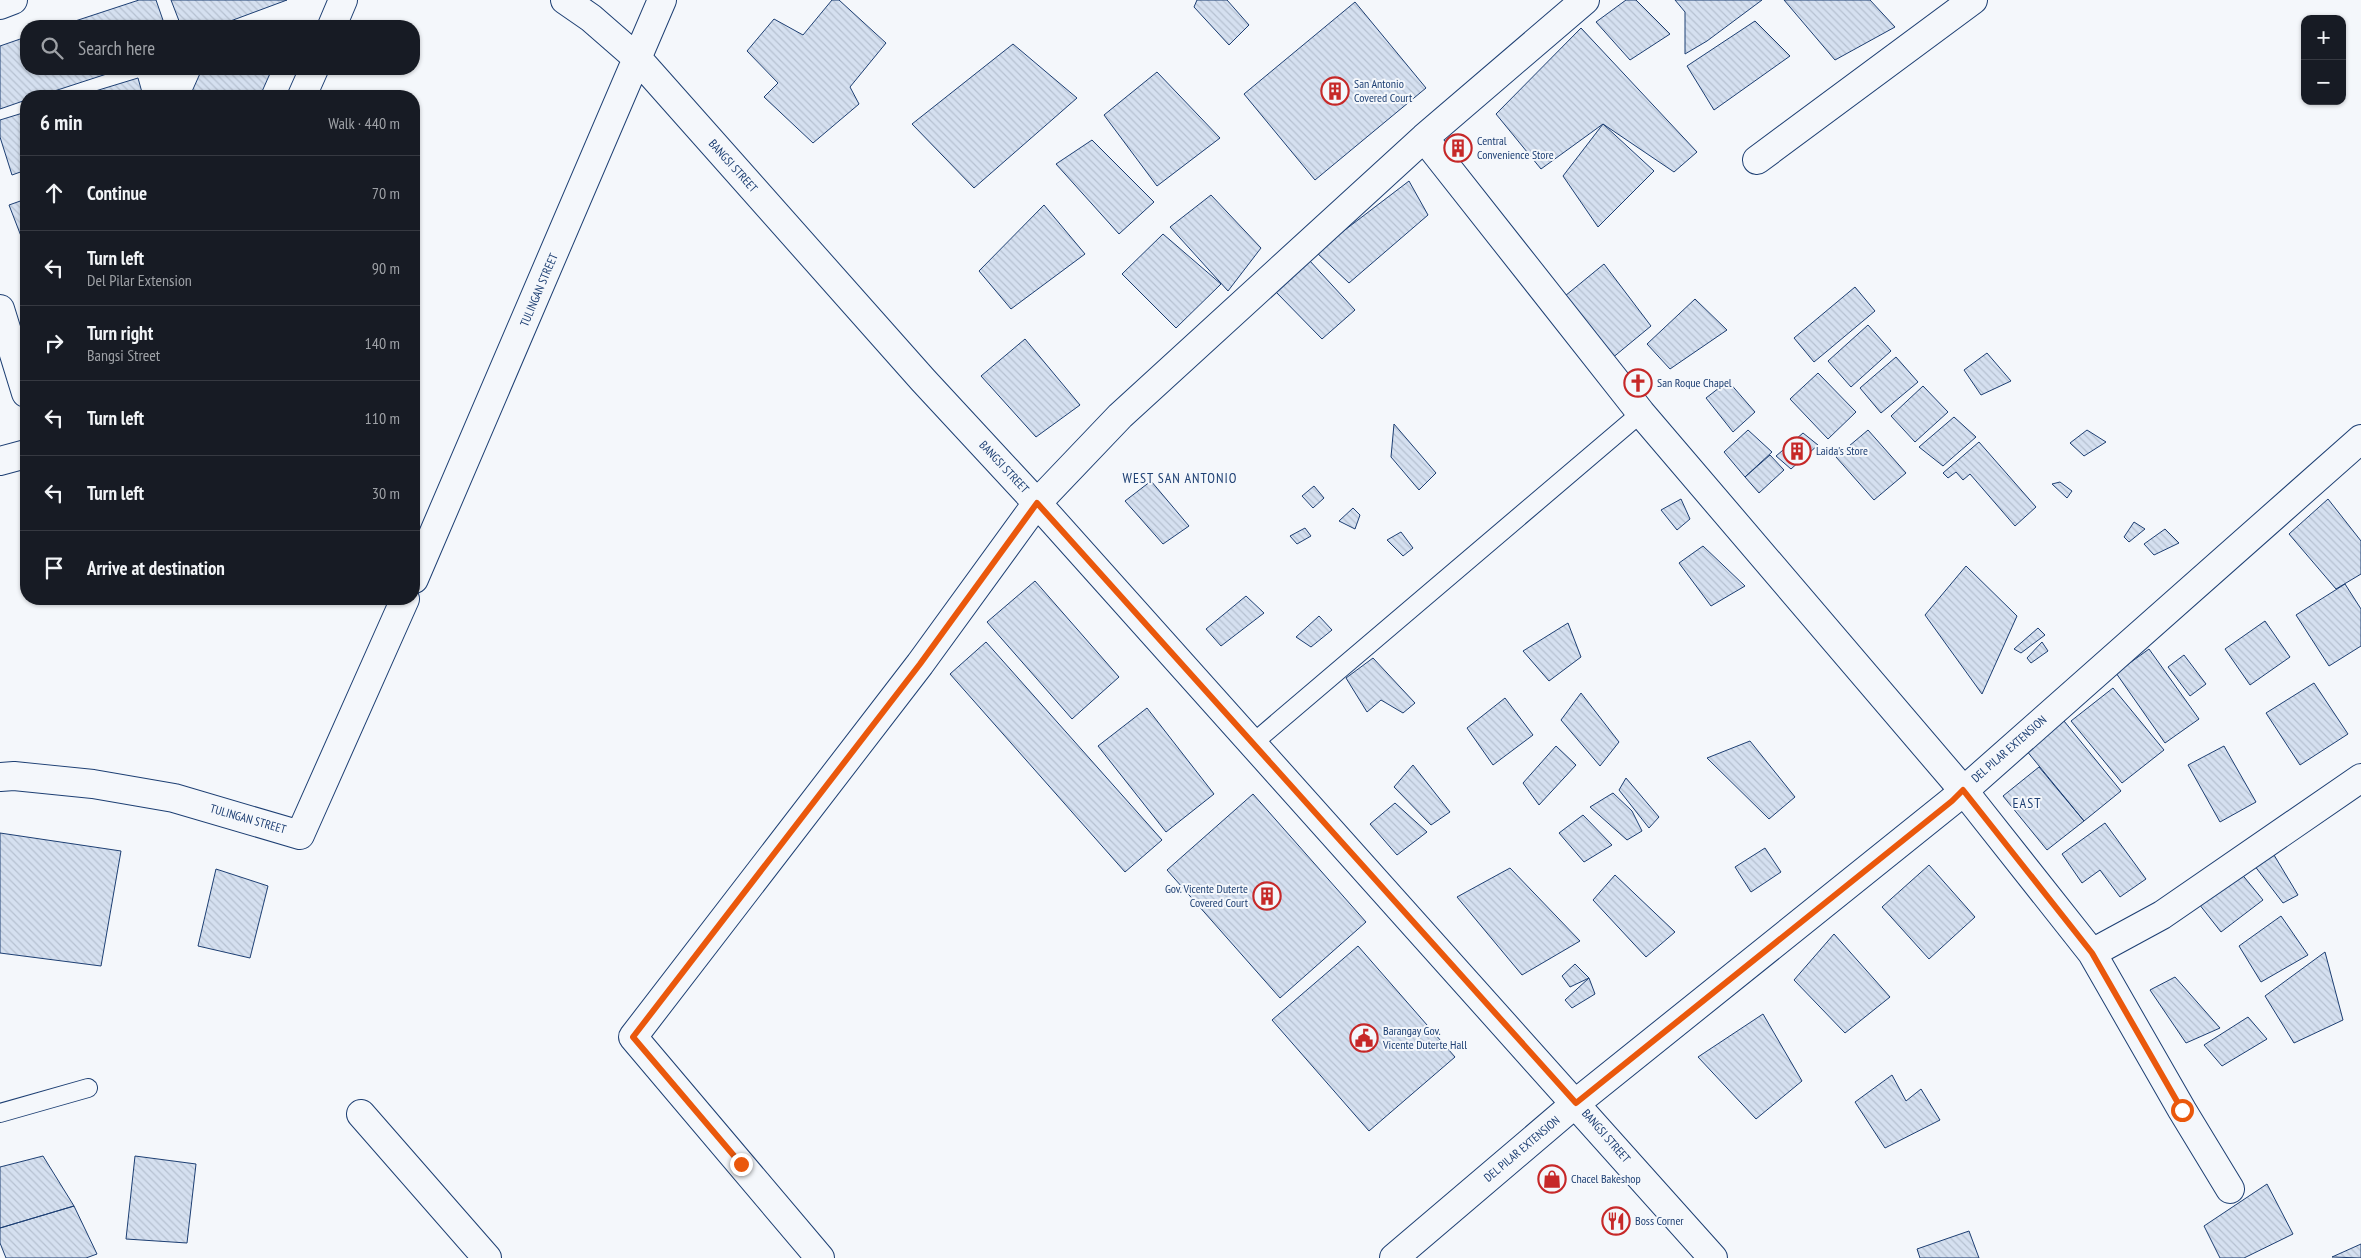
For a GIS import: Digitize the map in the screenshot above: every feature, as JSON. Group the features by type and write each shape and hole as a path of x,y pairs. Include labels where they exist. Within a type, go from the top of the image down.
{"street":[{"path":"0,4 13,0"},
{"path":"335,20 343,0"},
{"name":"BANGSI STREET","path":"565,0 591,18 638,59 923,380 1037,503 1713,1258"},
{"name":"TULINGAN STREET","path":"420,565 662,0"},
{"path":"820,1258 633,1037 920,664 1037,503 1120,416 1424,138 1585,0"},
{"path":"1757,160 1973,0"},
{"path":"305,90 311,75"},
{"path":"1424,138 1641,413 1963,790 2092,953 2182,1110 2230,1189"},
{"path":"0,309 20,374"},
{"name":"DEL PILAR EXTENSION","path":"1394,1258 1576,1103 1952,801 2361,439"},
{"path":"0,461 20,456"},
{"name":"TULINGAN STREET","path":"0,777 14,776 93,784 174,798 300,834 402,605"},
{"path":"2092,953 2162,915 2361,778"},
{"path":"361,1114 487,1258"}],"lane":[{"path":"1252,744 1641,413"},
{"path":"0,1113 88,1088"}],"building":[{"path":"139,0 156,0 163,20 78,20"},
{"path":"171,0 287,0 233,20 179,20"},
{"path":"832,0 839,0 886,43 850,87 859,104 813,143 764,97 778,83 747,51 774,19 803,35"},
{"path":"1197,0 1227,0 1249,25 1229,45 1194,7"},
{"path":"1626,0 1636,0 1670,34 1630,60 1596,22"},
{"path":"1675,0 1762,0 1707,41 1685,54 1685,12"},
{"path":"1784,0 1870,0 1895,27 1835,60"},
{"name":"San Antonio Covered Court","path":"1355,2 1426,88 1315,180 1244,94"},
{"path":"1755,21 1790,56 1714,110 1687,66"},
{"path":"1581,28 1697,152 1674,172 1603,124 1541,169 1496,114"},
{"path":"20,39 20,75 104,75 57,90 20,90 20,102 0,109 0,46"},
{"path":"1013,44 1077,98 974,188 912,124"},
{"path":"1157,72 1220,138 1157,186 1104,115"},
{"path":"199,75 269,75 263,90 193,90"},
{"path":"138,78 141,90 99,90"},
{"path":"20,114 20,172 12,175 0,137 0,120"},
{"path":"1603,124 1654,171 1598,227 1563,176"},
{"name":"Central Convenience Store","path":"1461,138 1470,150 1456,159 1446,147"},
{"path":"1092,140 1154,202 1119,234 1056,164"},
{"path":"1409,181 1428,215 1349,283 1316,252"},
{"path":"1211,195 1261,248 1228,291 1170,227"},
{"path":"20,201 20,233 9,205"},
{"path":"1044,205 1085,254 1011,309 979,271"},
{"path":"1163,234 1221,284 1176,328 1122,274"},
{"path":"1309,260 1355,310 1322,339 1275,291"},
{"path":"1604,264 1651,326 1611,359 1565,296"},
{"path":"1855,287 1875,311 1814,362 1794,338"},
{"path":"1695,299 1727,330 1670,369 1647,344"},
{"path":"1868,325 1891,351 1851,387 1828,361"},
{"path":"1025,339 1080,405 1036,437 981,376"},
{"path":"1987,353 2011,381 1981,395 1964,370"},
{"path":"1896,357 1918,382 1881,413 1860,388"},
{"path":"1818,373 1856,412 1828,439 1790,399"},
{"name":"San Roque Chapel","path":"1637,375 1649,385 1639,393 1628,382"},
{"path":"1728,381 1755,412 1733,432 1706,398"},
{"path":"1923,386 1948,412 1915,442 1891,416"},
{"path":"1954,417 1976,437 1943,466 1919,447"},
{"path":"1394,424 1436,473 1419,490 1391,457"},
{"path":"1748,430 1772,452 1745,477 1724,452"},
{"path":"1868,430 1906,473 1874,500 1836,457"},
{"path":"2087,430 2106,442 2084,456 2070,443"},
{"name":"Laida's Store","path":"1803,433 1818,445 1791,469 1776,456"},
{"path":"1979,442 2036,507 2015,526 1970,474 1963,480 1956,472 1948,478 1943,473"},
{"path":"1770,455 1784,470 1759,493 1745,477"},
{"path":"1151,481 1189,526 1163,544 1125,501"},
{"path":"2060,482 2072,491 2067,498 2052,484"},
{"path":"1314,486 1324,498 1313,508 1302,496"},
{"path":"1681,499 1690,519 1677,530 1661,510"},
{"path":"2328,499 2361,541 2361,574 2336,589 2289,534"},
{"path":"1353,508 1360,515 1355,529 1339,521"},
{"path":"2134,522 2145,529 2129,542 2124,537"},
{"path":"1305,528 1311,536 1297,544 1290,536"},
{"path":"2165,529 2179,543 2154,555 2144,544"},
{"path":"1401,532 1413,548 1403,556 1387,540"},
{"path":"1703,546 1745,586 1711,606 1679,563"},
{"path":"1966,566 2017,616 1982,694 1925,615"},
{"path":"1035,581 1119,677 1072,719 987,622"},
{"path":"2345,584 2361,609 2361,646 2329,666 2296,615"},
{"path":"1246,596 1264,613 1221,646 1206,629"},
{"path":"1319,616 1332,630 1311,647 1296,637"},
{"path":"2265,621 2290,657 2250,685 2225,649"},
{"path":"1568,623 1581,657 1549,681 1523,651"},
{"path":"2038,628 2045,635 2021,653 2014,649"},
{"path":"986,642 1162,840 1125,872 950,674"},
{"path":"2042,642 2048,651 2031,663 2027,658"},
{"path":"2149,649 2199,719 2165,743 2116,673"},
{"path":"2184,655 2206,684 2190,696 2168,667"},
{"path":"1373,658 1415,703 1403,713 1381,700 1367,712 1346,678"},
{"path":"2314,683 2348,734 2300,765 2266,713"},
{"path":"2113,688 2164,750 2122,783 2071,721"},
{"path":"1581,693 1619,742 1600,766 1561,720"},
{"path":"1505,698 1533,735 1493,765 1467,728"},
{"path":"1147,708 1214,794 1166,832 1098,746"},
{"path":"2064,721 2121,791 2084,821 2026,750"},
{"path":"1750,741 1795,797 1769,819 1707,758"},
{"path":"1556,746 1576,765 1539,805 1523,783"},
{"path":"2224,746 2256,802 2220,822 2188,765"},
{"path":"1413,765 1450,812 1431,825 1394,787"},
{"path":"2039,767 2084,821 2047,850 2003,796"},
{"path":"1626,778 1659,817 1649,828 1619,790"},
{"path":"1613,793 1632,811 1642,831 1627,840 1590,807"},
{"name":"Gov. Vicente Duterte Covered Court","path":"1253,794 1366,922 1280,998 1167,870"},
{"path":"1395,803 1427,832 1397,855 1370,824"},
{"path":"1583,815 1612,845 1584,862 1559,833"},
{"path":"2105,823 2146,879 2120,897 2100,870 2082,883 2062,854"},
{"path":"0,833 121,851 101,966 0,953"},
{"path":"1765,848 1781,872 1751,892 1735,867"},
{"path":"2271,850 2298,895 2283,903 2254,865"},
{"path":"1929,865 1975,917 1929,959 1882,907"},
{"path":"1510,868 1580,941 1522,975 1457,897"},
{"path":"216,869 268,886 250,958 198,946"},
{"path":"2240,872 2263,900 2221,932 2199,904"},
{"path":"1615,875 1675,932 1646,957 1593,900"},
{"path":"2281,916 2308,955 2261,982 2239,946"},
{"path":"1834,934 1890,997 1845,1033 1794,980"},
{"name":"Barangay Gov. Vicente Duterte Hall","path":"1358,946 1455,1057 1369,1131 1272,1020"},
{"path":"2325,952 2343,1020 2294,1043 2265,996"},
{"path":"1575,964 1589,978 1570,987 1562,976"},
{"path":"2175,977 2220,1028 2186,1043 2150,990"},
{"path":"1589,978 1595,994 1572,1008 1565,1000"},
{"path":"1763,1014 1802,1081 1756,1119 1698,1057"},
{"path":"2248,1017 2267,1039 2222,1066 2204,1045"},
{"path":"1892,1075 1906,1101 1921,1089 1940,1120 1885,1148 1855,1102"},
{"path":"43,1156 74,1206 0,1228 0,1167"},
{"path":"135,1156 196,1164 187,1243 126,1239"},
{"path":"2267,1184 2293,1234 2244,1258 2220,1258 2204,1226"},
{"path":"74,1206 97,1254 86,1258 6,1258 0,1243 0,1228"},
{"path":"1969,1231 1979,1258 1920,1258 1917,1249"},
{"path":"2361,1244 2361,1258 2332,1257"}],"place":[{"name":"San Antonio Covered Court","path":"1335,91"},
{"name":"Central Convenience Store","path":"1458,148"},
{"name":"San Roque Chapel","path":"1638,383"},
{"name":"Laida's Store","path":"1797,451"},
{"name":"Gov. Vicente Duterte Covered Court","path":"1267,896"},
{"name":"Barangay Gov. Vicente Duterte Hall","path":"1364,1038"},
{"name":"Chacel Bakeshop","path":"1552,1179"},
{"name":"Boss Corner","path":"1616,1221"}],"district":[{"name":"WEST SAN ANTONIO","path":"1180,478"},
{"name":"EAST","path":"2027,803"}],"route":[{"path":"741,1164 633,1037 920,664 1037,503 1576,1103 1952,801 1963,790 2092,953 2182,1110"}]}
